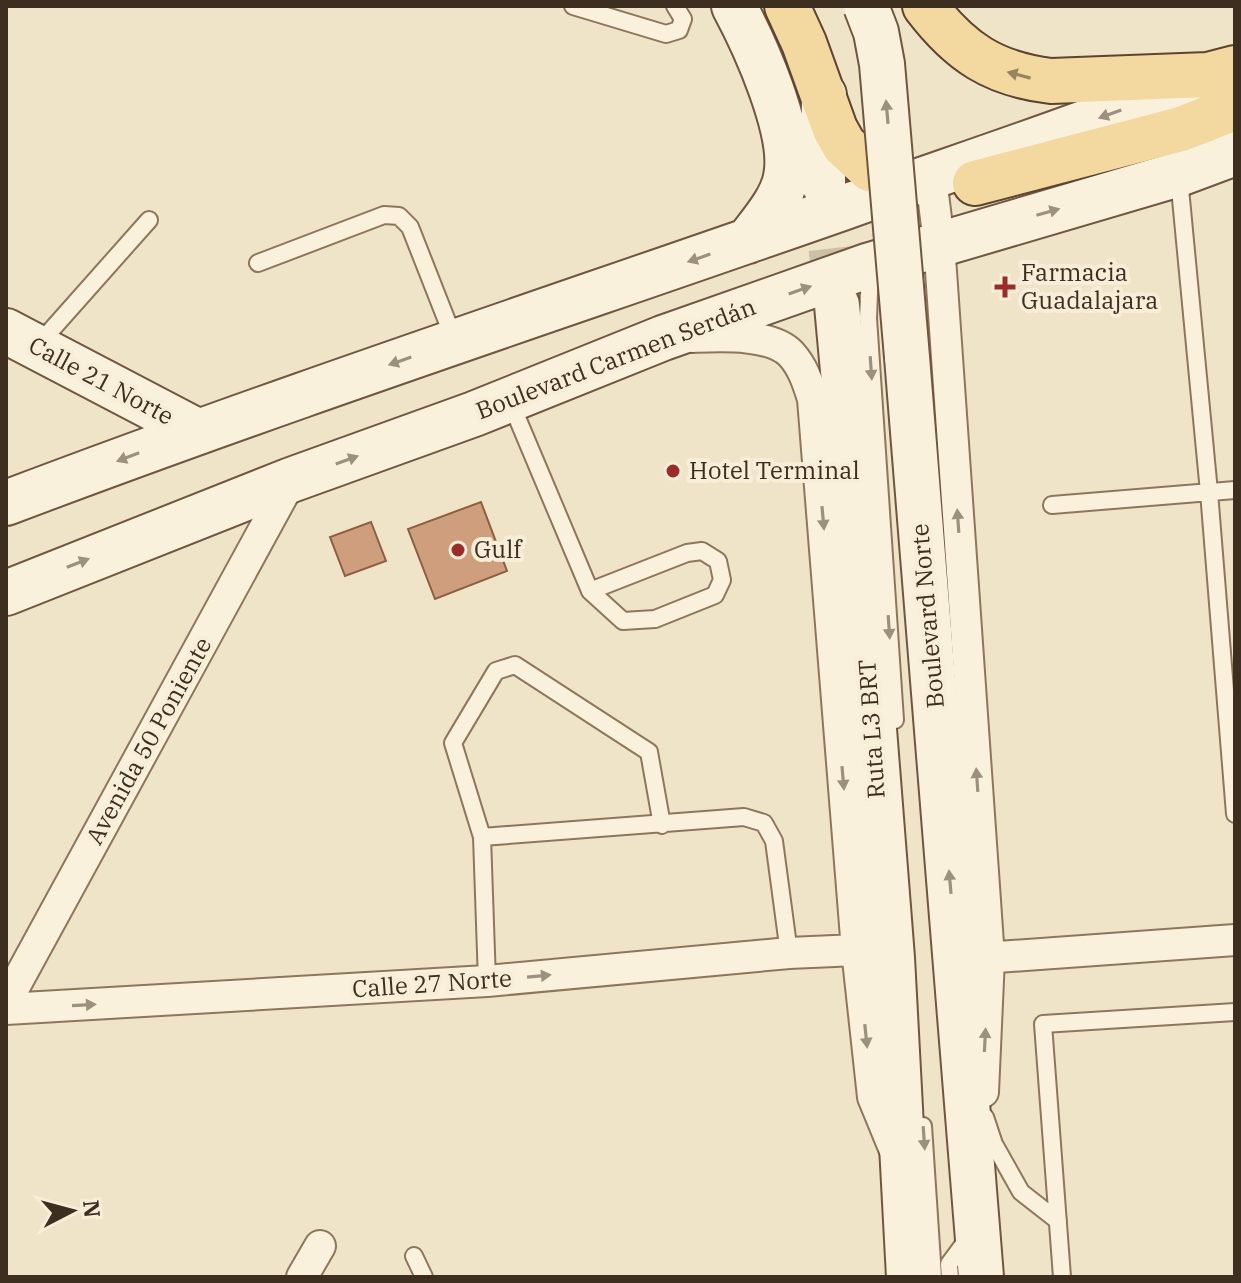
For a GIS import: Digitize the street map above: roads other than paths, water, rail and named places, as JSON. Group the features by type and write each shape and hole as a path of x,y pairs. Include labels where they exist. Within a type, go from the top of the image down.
{"main road":[{"path":"734,6 770,87 785,142 786,177 773,207 748,241"},
{"path":"787,6 844,145 902,178"},
{"name":"Boulevard Norte","path":"866,6 876,32 882,64 907,357 973,959 976,1229 981,1277"},
{"path":"925,6 953,39 974,57 1026,78 1051,81 1222,71"},
{"path":"6,503 197,431 748,241 902,178 1144,102 1222,71"},
{"path":"823,183 824,95"},
{"path":"975,183 1181,129 1235,108"},
{"name":"Boulevard Carmen Serdán","path":"6,593 291,480 510,400 663,338 876,245 939,243 1179,174 1235,153"},
{"path":"837,305 892,958 909,1277"},
{"name":"Calle 21 Norte","path":"21,339 197,431"}],"street":[{"name":"Boulevard Norte","path":"902,178 939,243 973,959"},
{"path":"663,338 722,336 763,340 789,352 803,370 813,399 857,950 873,1097 902,1167"},
{"name":"Avenida 50 Poniente","path":"6,1002 291,480"},
{"path":"973,959 1235,940"},
{"name":"Calle 27 Norte","path":"6,1009 487,981 789,953 857,950"},
{"path":"302,1277 320,1246"}],"lane":[{"path":"573,6 666,34 679,30 683,19 675,6"},
{"path":"1179,174 1235,814"},
{"name":"Ruta L3 BRT","path":"896,731 868,318 876,245 902,178"},
{"path":"258,263 384,215 399,216 410,227 454,342"},
{"path":"21,339 149,220"},
{"path":"510,400 590,591 623,621 655,619 715,595 722,580 718,561 702,551 687,553 590,591"},
{"path":"1052,505 1235,490"},
{"path":"487,981 482,837 453,743 496,671 515,665 649,752 662,825"},
{"path":"482,837 744,817 764,823 774,841 789,953"},
{"path":"1062,1277 1043,1024 1235,1012"},
{"path":"974,1100 1021,1192 1058,1221"},
{"path":"922,1111 933,1277"},
{"path":"950,1277 949,1264 976,1229"},
{"path":"414,1256 424,1277"}],"tunnel":[{"path":"823,183 837,305"}],"place":[{"name":"Farmacia Guadalajara","path":"1005,287"},
{"name":"Hotel Terminal","path":"673,471"},
{"name":"Gulf","path":"458,550"}]}
